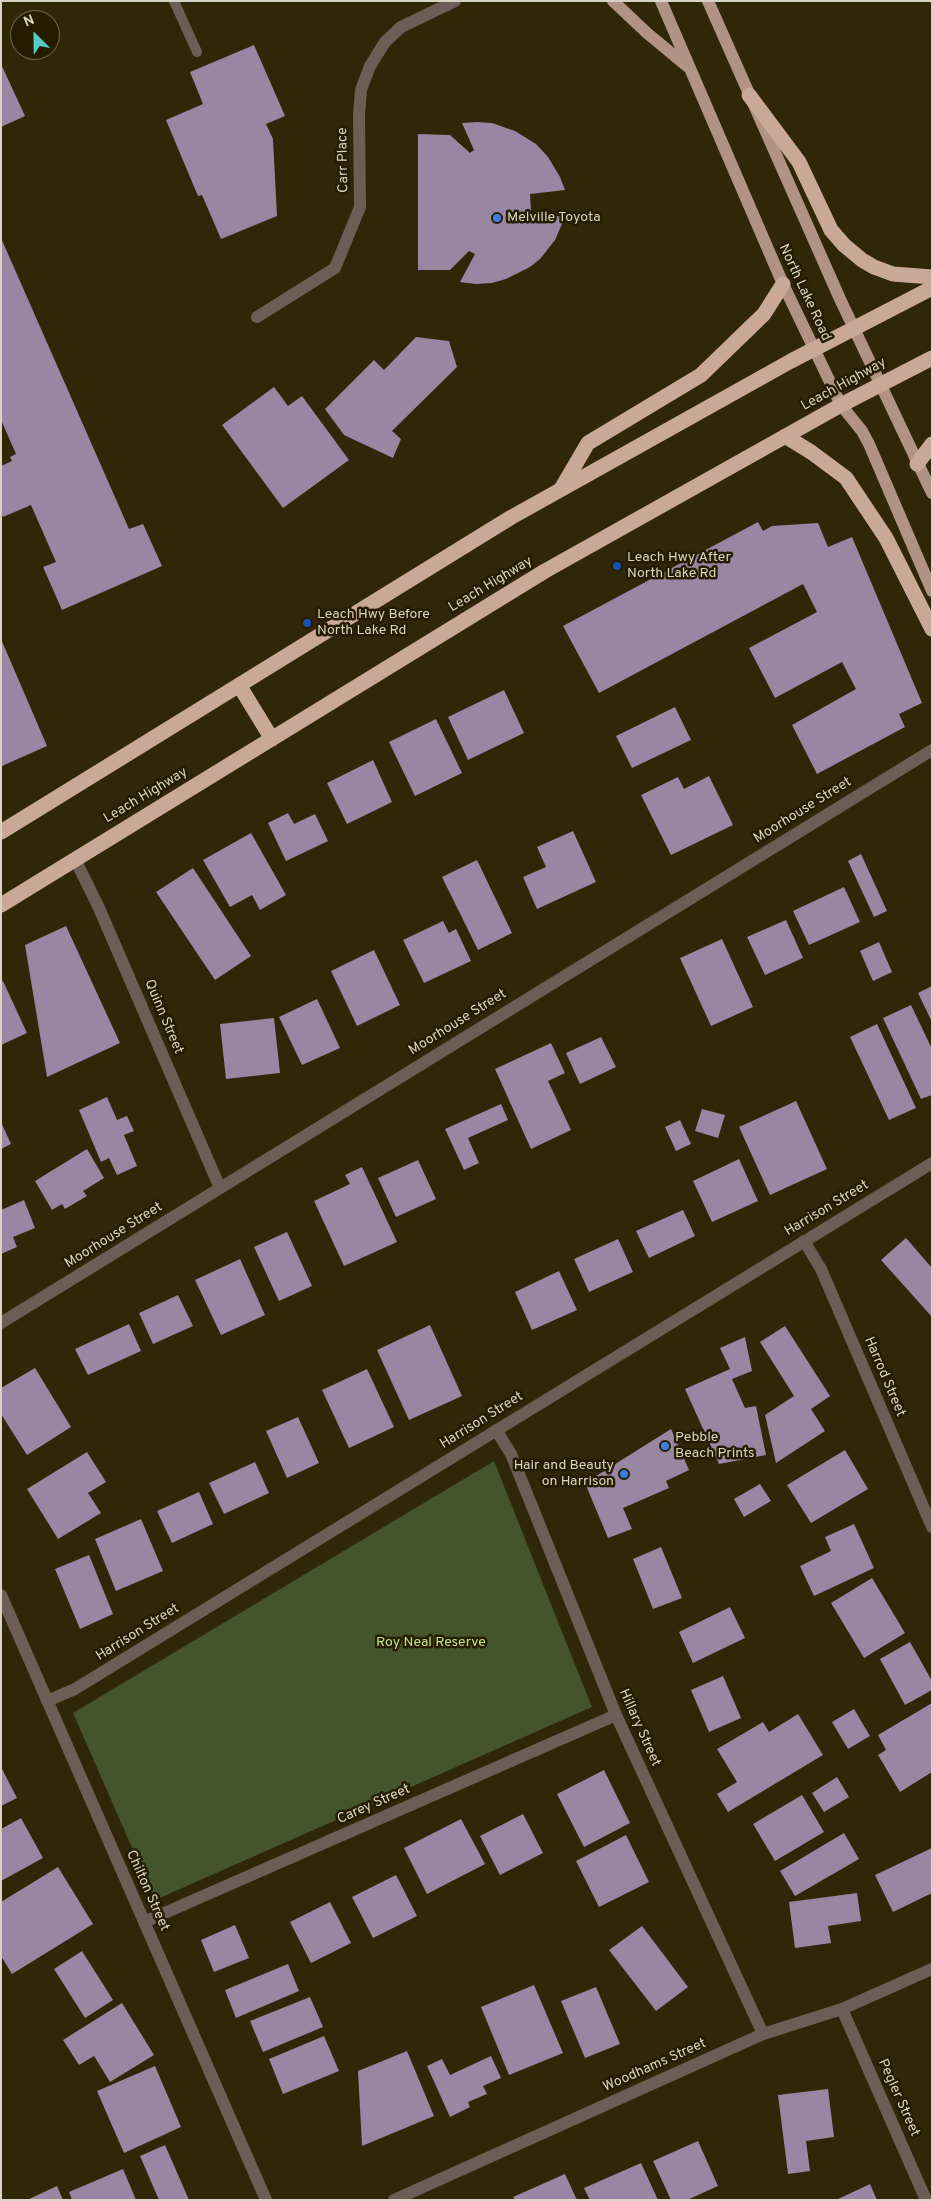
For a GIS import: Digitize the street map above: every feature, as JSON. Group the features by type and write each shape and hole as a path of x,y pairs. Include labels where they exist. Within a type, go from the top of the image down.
{"highway":[{"path":"749,95 799,162 831,230 844,245 862,260 893,274 932,277"},
{"path":"561,489 588,443 701,375 764,314 783,284"},
{"path":"1,832 420,573 561,489 814,348 932,288"},
{"name":"Leach Highway","path":"1,904 545,571 841,405 932,358"},
{"path":"786,436 846,478 886,538 932,629"},
{"path":"918,464 932,444"},
{"path":"239,685 272,739"}],"main road":[{"path":"613,1 647,34 690,68"},
{"name":"North Lake Road","path":"661,1 783,284 841,405 862,431 869,444 932,591"},
{"path":"708,1 854,327 932,493"}],"street":[{"name":"Carr Place","path":"257,317 335,268 360,207 359,115 361,90 370,66 385,42 401,28 455,1"},
{"name":"Moorhouse Street","path":"1,1323 932,750"},
{"name":"Quinn Street","path":"75,859 99,908 220,1188"},
{"name":"Harrison Street","path":"47,1701 76,1689 932,1163"},
{"name":"Harrod Street","path":"804,1241 821,1269 932,1527"},
{"name":"Hillary Street","path":"496,1430 511,1454 616,1715 763,2034"},
{"name":"Chilton Street","path":"1,1595 266,2200"},
{"name":"Carey Street","path":"144,1922 616,1715"},
{"name":"Woodhams Street","path":"394,2200 763,2034 842,2009 932,1969"},
{"name":"Pegler Street","path":"842,2009 926,2200"}],"lane":[{"path":"174,1 197,52"}],"green space":[{"name":"Roy Neal Reserve","path":"494,1461 592,1707 155,1900 73,1713"}],"building":[{"path":"254,45 285,116 266,124 273,139 277,216 221,239 202,195 198,196 166,120 203,104 190,72"},
{"path":"1,64 25,116 1,127"},
{"path":"462,123 492,123 515,131 536,144 548,157 560,177 565,190 530,194 531,213 565,217 555,240 540,259 530,267 506,279 492,283 476,284 460,282 475,254 469,251 450,270 418,270 418,134 450,135 470,153 474,150"},
{"path":"1,238 129,529 143,524 162,566 62,610 43,567 56,562 31,505 3,517 1,513 1,466 12,461 10,457 16,454 1,420"},
{"path":"416,337 449,341 457,367 392,431 401,439 393,458 344,435 325,409 374,360 384,370"},
{"path":"274,387 288,406 302,396 349,460 283,508 222,425"},
{"path":"758,522 763,531 772,526 818,523 828,547 852,537 922,703 899,714 905,727 817,774 792,725 856,689 842,662 775,698 749,648 817,612 803,584 599,693 563,626"},
{"path":"1,639 47,746 2,766 1,765"},
{"path":"504,690 524,733 468,760 448,717"},
{"path":"675,707 691,740 632,768 616,736"},
{"path":"436,719 462,773 415,796 389,742"},
{"path":"373,760 392,802 347,824 327,783"},
{"path":"709,776 733,825 671,855 641,795 678,777 684,789"},
{"path":"288,813 294,824 315,814 328,841 286,861 268,823"},
{"path":"573,831 596,882 537,909 523,877 546,867 537,847"},
{"path":"251,833 286,895 260,910 252,895 230,907 203,860"},
{"path":"861,854 887,911 874,917 848,861"},
{"path":"477,860 512,933 478,950 442,877"},
{"path":"193,868 251,956 215,980 156,892"},
{"path":"844,887 860,922 809,945 793,911"},
{"path":"786,920 803,958 765,975 747,937"},
{"path":"443,921 449,933 456,929 471,961 424,983 403,940"},
{"path":"66,926 120,1043 47,1077 25,945"},
{"path":"722,939 753,1007 711,1026 680,958"},
{"path":"879,942 892,972 873,981 860,951"},
{"path":"374,950 400,1005 357,1026 331,971"},
{"path":"3,981 27,1033 1,1045 1,982"},
{"path":"932,986 932,1022 918,993"},
{"path":"317,999 340,1048 302,1065 279,1017"},
{"path":"911,1005 932,1049 932,1095 921,1099 883,1018"},
{"path":"274,1018 280,1073 226,1079 220,1024"},
{"path":"877,1024 916,1108 889,1120 850,1037"},
{"path":"601,1037 616,1067 580,1084 566,1053"},
{"path":"551,1043 565,1073 548,1081 571,1130 531,1149 495,1069"},
{"path":"107,1097 117,1120 127,1116 134,1131 124,1135 137,1166 117,1175 109,1158 101,1162 79,1110"},
{"path":"796,1101 827,1169 770,1195 739,1127"},
{"path":"501,1104 508,1120 468,1138 479,1163 464,1170 445,1129"},
{"path":"702,1109 725,1115 718,1138 695,1131"},
{"path":"680,1120 691,1144 676,1151 665,1127"},
{"path":"1,1122 11,1144 1,1149"},
{"path":"87,1149 104,1178 83,1191 87,1196 65,1209 62,1204 52,1210 35,1181"},
{"path":"739,1159 758,1201 712,1222 693,1181"},
{"path":"418,1160 436,1199 396,1217 378,1178"},
{"path":"362,1167 397,1242 344,1266 314,1201 350,1184 345,1175"},
{"path":"24,1200 35,1228 13,1237 17,1247 1,1254 1,1210"},
{"path":"683,1210 695,1236 649,1258 636,1231"},
{"path":"287,1232 312,1286 279,1301 254,1247"},
{"path":"906,1238 932,1268 932,1317 881,1260"},
{"path":"618,1239 633,1272 589,1292 574,1259"},
{"path":"240,1259 265,1315 221,1335 195,1280"},
{"path":"559,1271 577,1310 532,1330 515,1292"},
{"path":"178,1295 193,1326 153,1344 139,1313"},
{"path":"129,1324 141,1351 88,1375 75,1349"},
{"path":"430,1325 462,1396 409,1420 377,1350"},
{"path":"785,1326 830,1396 811,1409 825,1431 776,1463 765,1415 794,1396 760,1342"},
{"path":"745,1337 752,1371 732,1379 745,1408 756,1406 766,1455 719,1464 685,1389 730,1369 720,1348"},
{"path":"35,1368 71,1427 27,1455 1,1414 1,1388"},
{"path":"367,1369 394,1427 349,1448 322,1390"},
{"path":"298,1417 319,1463 287,1478 266,1431"},
{"path":"671,1429 689,1470 666,1481 669,1488 623,1508 632,1529 608,1538 585,1483"},
{"path":"845,1450 868,1489 811,1523 787,1485"},
{"path":"87,1452 106,1482 88,1493 101,1513 58,1539 27,1489"},
{"path":"255,1462 269,1493 224,1514 209,1483"},
{"path":"760,1484 771,1501 744,1517 734,1499"},
{"path":"199,1492 213,1524 172,1543 157,1511"},
{"path":"141,1519 163,1571 116,1591 95,1539"},
{"path":"854,1524 874,1568 814,1596 800,1566 831,1551 825,1537"},
{"path":"661,1547 682,1598 653,1609 633,1559"},
{"path":"89,1555 113,1614 80,1629 55,1569"},
{"path":"872,1578 905,1633 864,1658 831,1603"},
{"path":"730,1607 745,1638 693,1663 679,1632"},
{"path":"910,1642 932,1681 932,1690 905,1705 880,1659"},
{"path":"723,1676 741,1718 709,1732 691,1690"},
{"path":"932,1703 932,1772 900,1792 878,1755 886,1750 878,1735"},
{"path":"854,1709 870,1736 848,1749 832,1722"},
{"path":"798,1714 823,1755 728,1812 717,1794 737,1782 717,1749 763,1722 769,1732"},
{"path":"1,1767 17,1798 1,1806"},
{"path":"604,1770 630,1823 584,1847 557,1794"},
{"path":"837,1777 849,1797 824,1812 812,1793"},
{"path":"802,1795 824,1832 775,1861 753,1824"},
{"path":"523,1814 543,1853 500,1875 480,1836"},
{"path":"21,1818 43,1858 1,1881 1,1829"},
{"path":"461,1819 485,1864 427,1894 404,1848"},
{"path":"844,1833 859,1859 795,1896 780,1871"},
{"path":"626,1835 649,1882 599,1907 576,1861"},
{"path":"932,1848 932,1893 893,1912 875,1875"},
{"path":"58,1867 93,1924 12,1974 1,1956 1,1902"},
{"path":"396,1875 417,1916 373,1938 352,1897"},
{"path":"857,1893 861,1921 828,1926 831,1943 795,1948 789,1902"},
{"path":"330,1902 351,1943 311,1963 290,1922"},
{"path":"235,1925 249,1958 214,1972 201,1940"},
{"path":"642,1926 688,1987 656,2011 609,1950"},
{"path":"82,1951 113,2000 85,2018 54,1969"},
{"path":"288,1964 299,1991 236,2018 225,1990"},
{"path":"534,1985 563,2053 509,2075 481,2007"},
{"path":"596,1987 620,2044 585,2058 561,2001"},
{"path":"310,1997 323,2027 263,2052 250,2021"},
{"path":"122,2003 154,2055 110,2082 94,2056 79,2065 63,2040"},
{"path":"324,2036 339,2071 283,2094 269,2059"},
{"path":"407,2051 434,2116 362,2146 358,2071"},
{"path":"491,2056 501,2078 483,2086 487,2094 468,2102 470,2107 450,2117 427,2066 442,2059 450,2075"},
{"path":"155,2066 181,2127 124,2153 97,2091"},
{"path":"828,2089 834,2137 806,2141 810,2171 788,2174 778,2095"},
{"path":"698,2141 718,2186 687,2200 671,2200 653,2161"},
{"path":"165,2145 189,2200 159,2200 140,2156"},
{"path":"641,2163 658,2200 590,2200 584,2188"},
{"path":"123,2169 136,2200 72,2200 69,2192"},
{"path":"565,2174 577,2200 515,2200 513,2197"},
{"path":"870,2184 877,2200 836,2200"},
{"path":"57,2186 63,2200 27,2200"}],"place":[{"name":"Melville Toyota","path":"497,218"},
{"name":"Leach Hwy After North Lake Rd","path":"617,566"},
{"name":"Leach Hwy Before North Lake Rd","path":"307,623"},
{"name":"Pebble Beach Prints","path":"665,1446"},
{"name":"Hair and Beauty on Harrison","path":"624,1474"}]}
